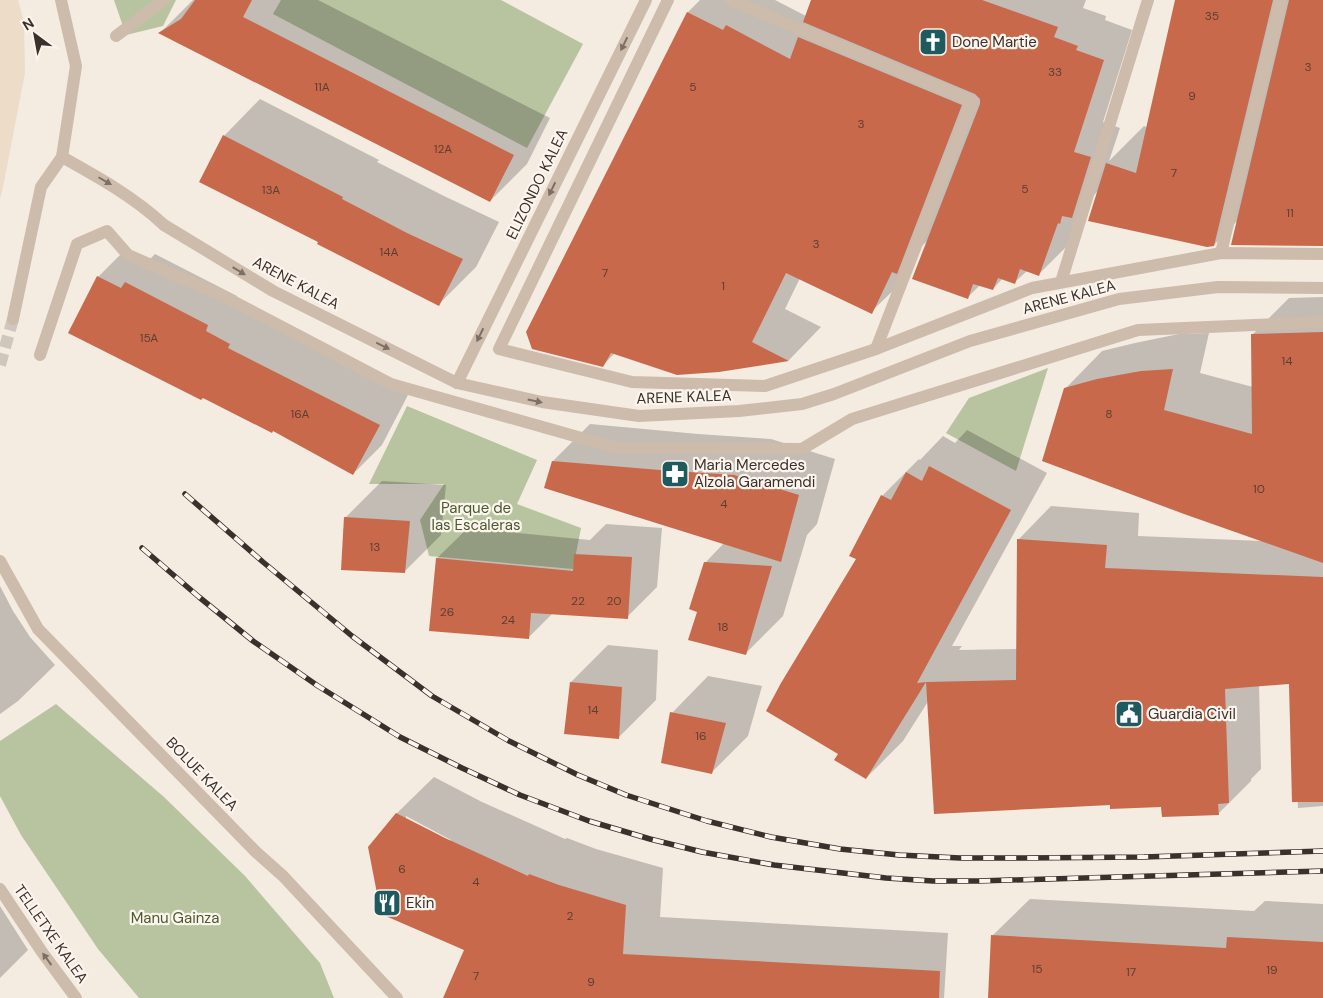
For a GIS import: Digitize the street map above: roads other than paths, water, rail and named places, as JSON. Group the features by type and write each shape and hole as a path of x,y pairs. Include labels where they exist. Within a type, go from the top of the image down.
{"street":[{"path":"13,319 41,187 62,157 76,66 61,0"},
{"path":"116,36 164,0"},
{"name":"ELIZONDO KALEA","path":"456,383 646,0"},
{"path":"668,0 499,349 632,382 765,386 876,349 1032,288 1221,253 1323,254"},
{"path":"730,0 972,101 876,349"},
{"path":"1061,282 1148,0"},
{"path":"1221,253 1281,0"},
{"name":"ARENE KALEA","path":"62,157 112,185 150,212 164,226 273,291 456,383 542,402 639,416 739,412 802,404 834,394 970,341 1118,299 1218,288 1323,288"},
{"path":"40,355 77,244 107,231 128,255 225,297 391,384 618,448 802,449 852,419 1138,330 1323,322"},
{"name":"BOLUE KALEA","path":"0,561 38,629 256,852 283,876 397,998"},
{"name":"TELLETXE KALEA","path":"0,889 42,952 76,998"}],"tunnel":[{"path":"0,365 13,319"}],"railway":[{"path":"185,494 352,636 432,696 509,741 578,775 626,795 707,821 771,837 840,849 899,855 960,858 1144,857 1323,851"},
{"path":"142,548 253,641 318,686 400,737 520,795 589,821 650,839 702,852 774,865 886,878 933,881 1323,871"}],"place":[{"name":"Done Martie","path":"933,42"},
{"name":"Maria Mercedes Alzola Garamendi","path":"675,474"},
{"name":"Guardia Civil","path":"1129,714"},
{"name":"Ekin","path":"387,903"}],"park label":[{"name":"Parque de las Escaleras","path":"476,516"},
{"name":"Manu Gainza","path":"175,918"}]}
